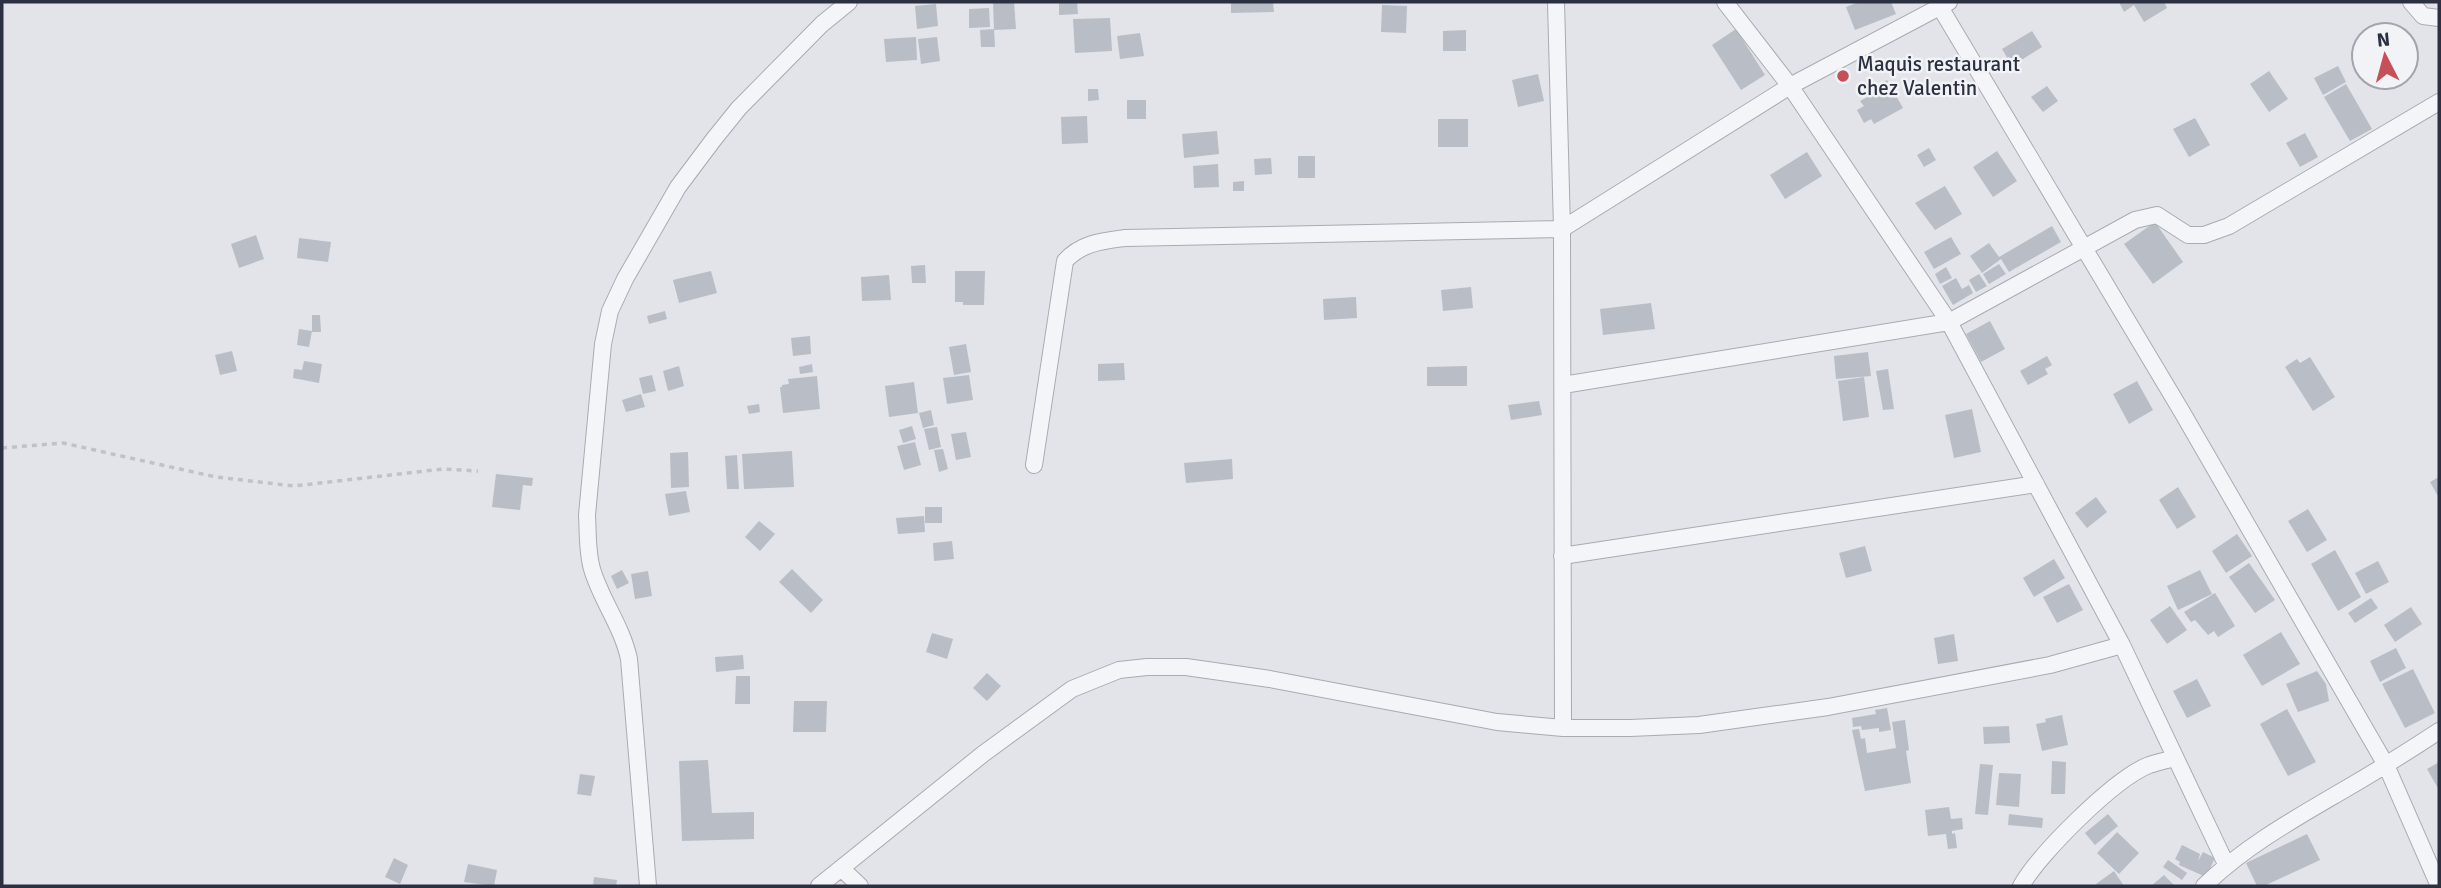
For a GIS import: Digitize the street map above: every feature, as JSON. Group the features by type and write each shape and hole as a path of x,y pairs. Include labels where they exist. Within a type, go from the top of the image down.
{"street":[{"path":"648,886 629,659 626,642 597,585 588,543 587,514 603,344 610,311 659,218 678,187 714,139 739,108 822,24 849,2"},
{"path":"1556,2 1562,229 1563,729"},
{"path":"1725,2 1790,86 1949,322 2122,646 2226,864"},
{"path":"2411,2 2423,16 2439,18"},
{"path":"1034,465 1065,261 1075,249 1096,242 1153,237 1562,229 1790,86 1945,4 2386,765 2439,886"},
{"path":"1563,385 1949,322 2135,220 2157,215 2188,235 2204,235 2228,226 2439,102"},
{"path":"1562,556 2036,484"},
{"path":"819,886 983,754 1072,689 1119,670 1147,667 1210,670 1497,722 1563,729 1699,725 1828,707 2050,665 2122,646"},
{"path":"2204,886 2226,864 2290,821 2439,731"},
{"path":"2021,886 2041,858 2122,781 2148,765 2175,758"},
{"path":"841,868 860,886"}],"path":[{"path":"2,448 63,443 216,477 294,486 443,468 478,471"}],"building":[{"path":"993,2 1014,2 1016,29 994,30"},
{"path":"1059,2 1077,2 1078,14 1059,15"},
{"path":"1231,2 1273,2 1274,12 1231,13"},
{"path":"1859,2 1891,2 1896,14 1855,30 1846,7"},
{"path":"2119,2 2164,2 2167,8 2144,22 2134,5 2124,12"},
{"path":"936,4 938,26 917,29 915,6"},
{"path":"1382,5 1407,6 1406,33 1381,32"},
{"path":"989,8 990,27 969,28 969,9"},
{"path":"1110,18 1112,51 1075,53 1073,19"},
{"path":"994,29 995,47 981,47 980,30"},
{"path":"1736,29 1765,75 1741,90 1712,45"},
{"path":"1466,30 1466,51 1443,51 1443,31"},
{"path":"2032,31 2042,47 2012,66 2002,49"},
{"path":"1140,33 1144,56 1120,59 1117,36"},
{"path":"916,37 917,60 886,62 884,39"},
{"path":"937,37 940,61 921,64 918,39"},
{"path":"2338,66 2346,82 2323,95 2314,78"},
{"path":"2269,71 2288,99 2269,112 2250,84"},
{"path":"1538,74 1544,101 1518,107 1512,80"},
{"path":"1887,80 1903,108 1874,124 1871,119 1864,123 1857,110 1864,106 1860,101 1875,93 1872,89"},
{"path":"2346,84 2372,129 2350,141 2324,97"},
{"path":"2047,86 2058,101 2043,112 2031,97"},
{"path":"1088,89 1098,89 1099,100 1088,101"},
{"path":"1127,100 1146,100 1146,119 1127,119"},
{"path":"1087,116 1088,143 1062,144 1061,117"},
{"path":"2195,118 2210,145 2189,157 2173,129"},
{"path":"1438,119 1468,119 1468,147 1438,147"},
{"path":"1217,131 1219,154 1184,158 1182,134"},
{"path":"2305,133 2318,157 2300,167 2286,143"},
{"path":"1929,148 1936,160 1924,167 1917,155"},
{"path":"1997,151 2017,181 1993,197 1973,167"},
{"path":"1807,152 1822,176 1785,199 1770,175"},
{"path":"1298,156 1315,156 1315,178 1298,178"},
{"path":"1271,158 1272,174 1255,175 1254,159"},
{"path":"1218,164 1219,187 1194,188 1193,166"},
{"path":"1244,181 1244,191 1233,191 1233,182"},
{"path":"1945,186 1962,214 1935,230 1915,203"},
{"path":"2155,222 2183,262 2153,284 2124,244"},
{"path":"2052,226 2061,242 2009,272 2001,259 1982,273 1970,256 1989,243 1999,257"},
{"path":"256,235 264,259 239,268 231,244"},
{"path":"1951,237 1961,254 1934,269 1924,252"},
{"path":"299,238 331,242 328,262 297,258"},
{"path":"1999,264 2006,274 1989,284 1983,274"},
{"path":"925,265 926,283 912,283 911,266"},
{"path":"1946,267 1952,278 1940,284 1935,274"},
{"path":"711,271 717,293 679,303 673,280"},
{"path":"955,271 985,271 984,305 963,305 963,302 955,302"},
{"path":"1979,274 1987,286 1976,292 1969,280"},
{"path":"889,275 891,300 862,301 861,277"},
{"path":"1956,278 1962,289 1969,285 1973,293 1953,305 1942,286"},
{"path":"1471,287 1473,308 1443,311 1441,290"},
{"path":"1356,297 1357,318 1324,320 1323,299"},
{"path":"1651,303 1655,329 1603,335 1600,309"},
{"path":"665,311 667,319 649,324 647,316"},
{"path":"312,315 320,315 321,332 312,332"},
{"path":"1990,321 2005,349 1981,362 1966,334"},
{"path":"299,329 312,331 309,347 297,345"},
{"path":"810,336 811,354 793,356 791,338"},
{"path":"966,344 971,372 954,375 949,347"},
{"path":"232,351 237,371 220,375 215,355"},
{"path":"1868,352 1871,376 1836,379 1834,356"},
{"path":"2047,356 2052,365 2045,369 2048,374 2028,385 2020,371"},
{"path":"2310,357 2335,397 2313,411 2285,367 2297,359 2300,363"},
{"path":"304,361 322,364 319,383 293,378 294,369 302,370"},
{"path":"1124,363 1125,380 1098,381 1098,364"},
{"path":"812,364 813,372 800,374 799,367"},
{"path":"679,366 684,386 668,391 663,371"},
{"path":"1467,366 1467,386 1427,386 1427,367"},
{"path":"1888,369 1894,409 1883,410 1876,371"},
{"path":"652,375 656,391 643,394 639,378"},
{"path":"969,375 973,400 947,404 943,378"},
{"path":"817,376 820,409 783,413 780,387 789,384 788,379"},
{"path":"1864,377 1869,417 1843,421 1838,381"},
{"path":"2137,381 2153,410 2129,424 2113,394"},
{"path":"914,382 918,413 889,417 885,386"},
{"path":"641,394 645,407 626,412 622,400"},
{"path":"1539,401 1542,415 1511,420 1508,405"},
{"path":"759,404 760,412 749,414 747,406"},
{"path":"1972,409 1981,452 1954,458 1945,415"},
{"path":"931,410 934,425 923,428 919,413"},
{"path":"912,426 916,439 903,443 899,430"},
{"path":"937,427 941,447 929,450 924,429"},
{"path":"966,432 971,457 956,460 951,434"},
{"path":"915,442 921,465 904,470 897,446"},
{"path":"943,449 948,469 939,472 934,450"},
{"path":"792,451 794,487 744,489 742,454"},
{"path":"688,452 689,487 671,488 670,453"},
{"path":"737,455 739,489 727,489 725,456"},
{"path":"1232,459 1233,479 1186,483 1184,463"},
{"path":"496,474 533,478 532,486 523,485 520,510 492,507"},
{"path":"2439,477 2439,498 2430,482"},
{"path":"2178,487 2196,517 2177,529 2159,500"},
{"path":"686,491 690,512 669,516 665,494"},
{"path":"2096,497 2107,512 2087,528 2075,513"},
{"path":"925,507 942,507 942,523 925,523"},
{"path":"2308,509 2327,540 2307,552 2288,521"},
{"path":"924,516 925,532 898,534 896,518"},
{"path":"759,521 775,534 760,551 745,537"},
{"path":"2237,534 2252,556 2226,573 2212,551"},
{"path":"952,541 954,559 934,561 933,543"},
{"path":"1865,546 1872,571 1846,578 1839,553"},
{"path":"2335,550 2361,597 2338,611 2311,564"},
{"path":"2054,559 2065,578 2034,597 2023,578"},
{"path":"2378,561 2389,582 2366,594 2355,573"},
{"path":"2249,563 2275,600 2255,613 2229,577"},
{"path":"792,569 823,600 811,613 779,582"},
{"path":"622,570 629,583 617,589 611,576"},
{"path":"2200,570 2212,594 2178,610 2167,586"},
{"path":"648,571 652,596 635,599 631,574"},
{"path":"2069,584 2083,610 2057,623 2043,597"},
{"path":"2215,593 2235,626 2218,637 2214,631 2208,635 2195,620 2191,622 2184,612"},
{"path":"2371,598 2378,608 2355,623 2348,613"},
{"path":"2170,606 2187,630 2167,644 2150,620"},
{"path":"2411,607 2422,624 2395,642 2384,625"},
{"path":"2281,632 2300,664 2262,686 2243,655"},
{"path":"932,633 953,639 947,659 926,652"},
{"path":"1954,634 1958,661 1938,664 1934,638"},
{"path":"2396,648 2406,668 2380,682 2370,661"},
{"path":"743,655 744,669 716,672 715,657"},
{"path":"2413,669 2435,713 2405,728 2382,684"},
{"path":"2317,671 2326,684 2329,701 2298,712 2286,684"},
{"path":"987,673 1001,686 987,701 973,688"},
{"path":"736,676 750,676 750,704 735,704"},
{"path":"2197,679 2211,706 2187,718 2173,691"},
{"path":"794,701 827,701 826,732 793,732"},
{"path":"1887,708 1891,730 1879,732 1879,728 1862,730 1861,726 1853,727 1852,718 1876,714 1875,710"},
{"path":"2287,709 2316,762 2288,776 2260,724"},
{"path":"2062,715 2068,745 2042,751 2036,724"},
{"path":"1905,720 1911,783 1865,791 1852,730 1859,729 1861,739 1865,738 1867,753 1896,748 1892,722"},
{"path":"2009,726 2010,743 1984,744 1983,727"},
{"path":"708,760 712,813 754,812 754,839 682,841 679,761"},
{"path":"2052,761 2066,762 2065,794 2051,794"},
{"path":"2439,762 2439,790 2427,769"},
{"path":"1980,764 1993,765 1988,815 1975,814"},
{"path":"1999,773 2021,774 2019,807 1996,805"},
{"path":"580,774 595,776 591,796 577,794"},
{"path":"1949,807 1951,819 1962,818 1963,829 1952,831 1952,834 1955,833 1957,848 1948,849 1946,834 1928,836 1925,810"},
{"path":"2009,814 2043,818 2042,828 2008,825"},
{"path":"2108,814 2118,826 2095,845 2085,833"},
{"path":"2117,832 2139,853 2119,874 2097,853"},
{"path":"2307,834 2320,860 2264,886 2257,886 2246,863"},
{"path":"2182,845 2200,854 2198,861 2203,852 2215,858 2206,877 2179,865 2180,862 2175,859"},
{"path":"394,858 408,865 400,884 385,877"},
{"path":"2168,860 2187,873 2182,880 2163,867"},
{"path":"468,864 497,870 494,886 464,882"},
{"path":"2114,871 2124,886 2097,886 2096,884"},
{"path":"2164,875 2175,886 2151,886"},
{"path":"594,877 617,880 616,886 593,886"}],"place":[{"name":"Maquis restaurant chez Valentin","path":"1843,76"}]}
